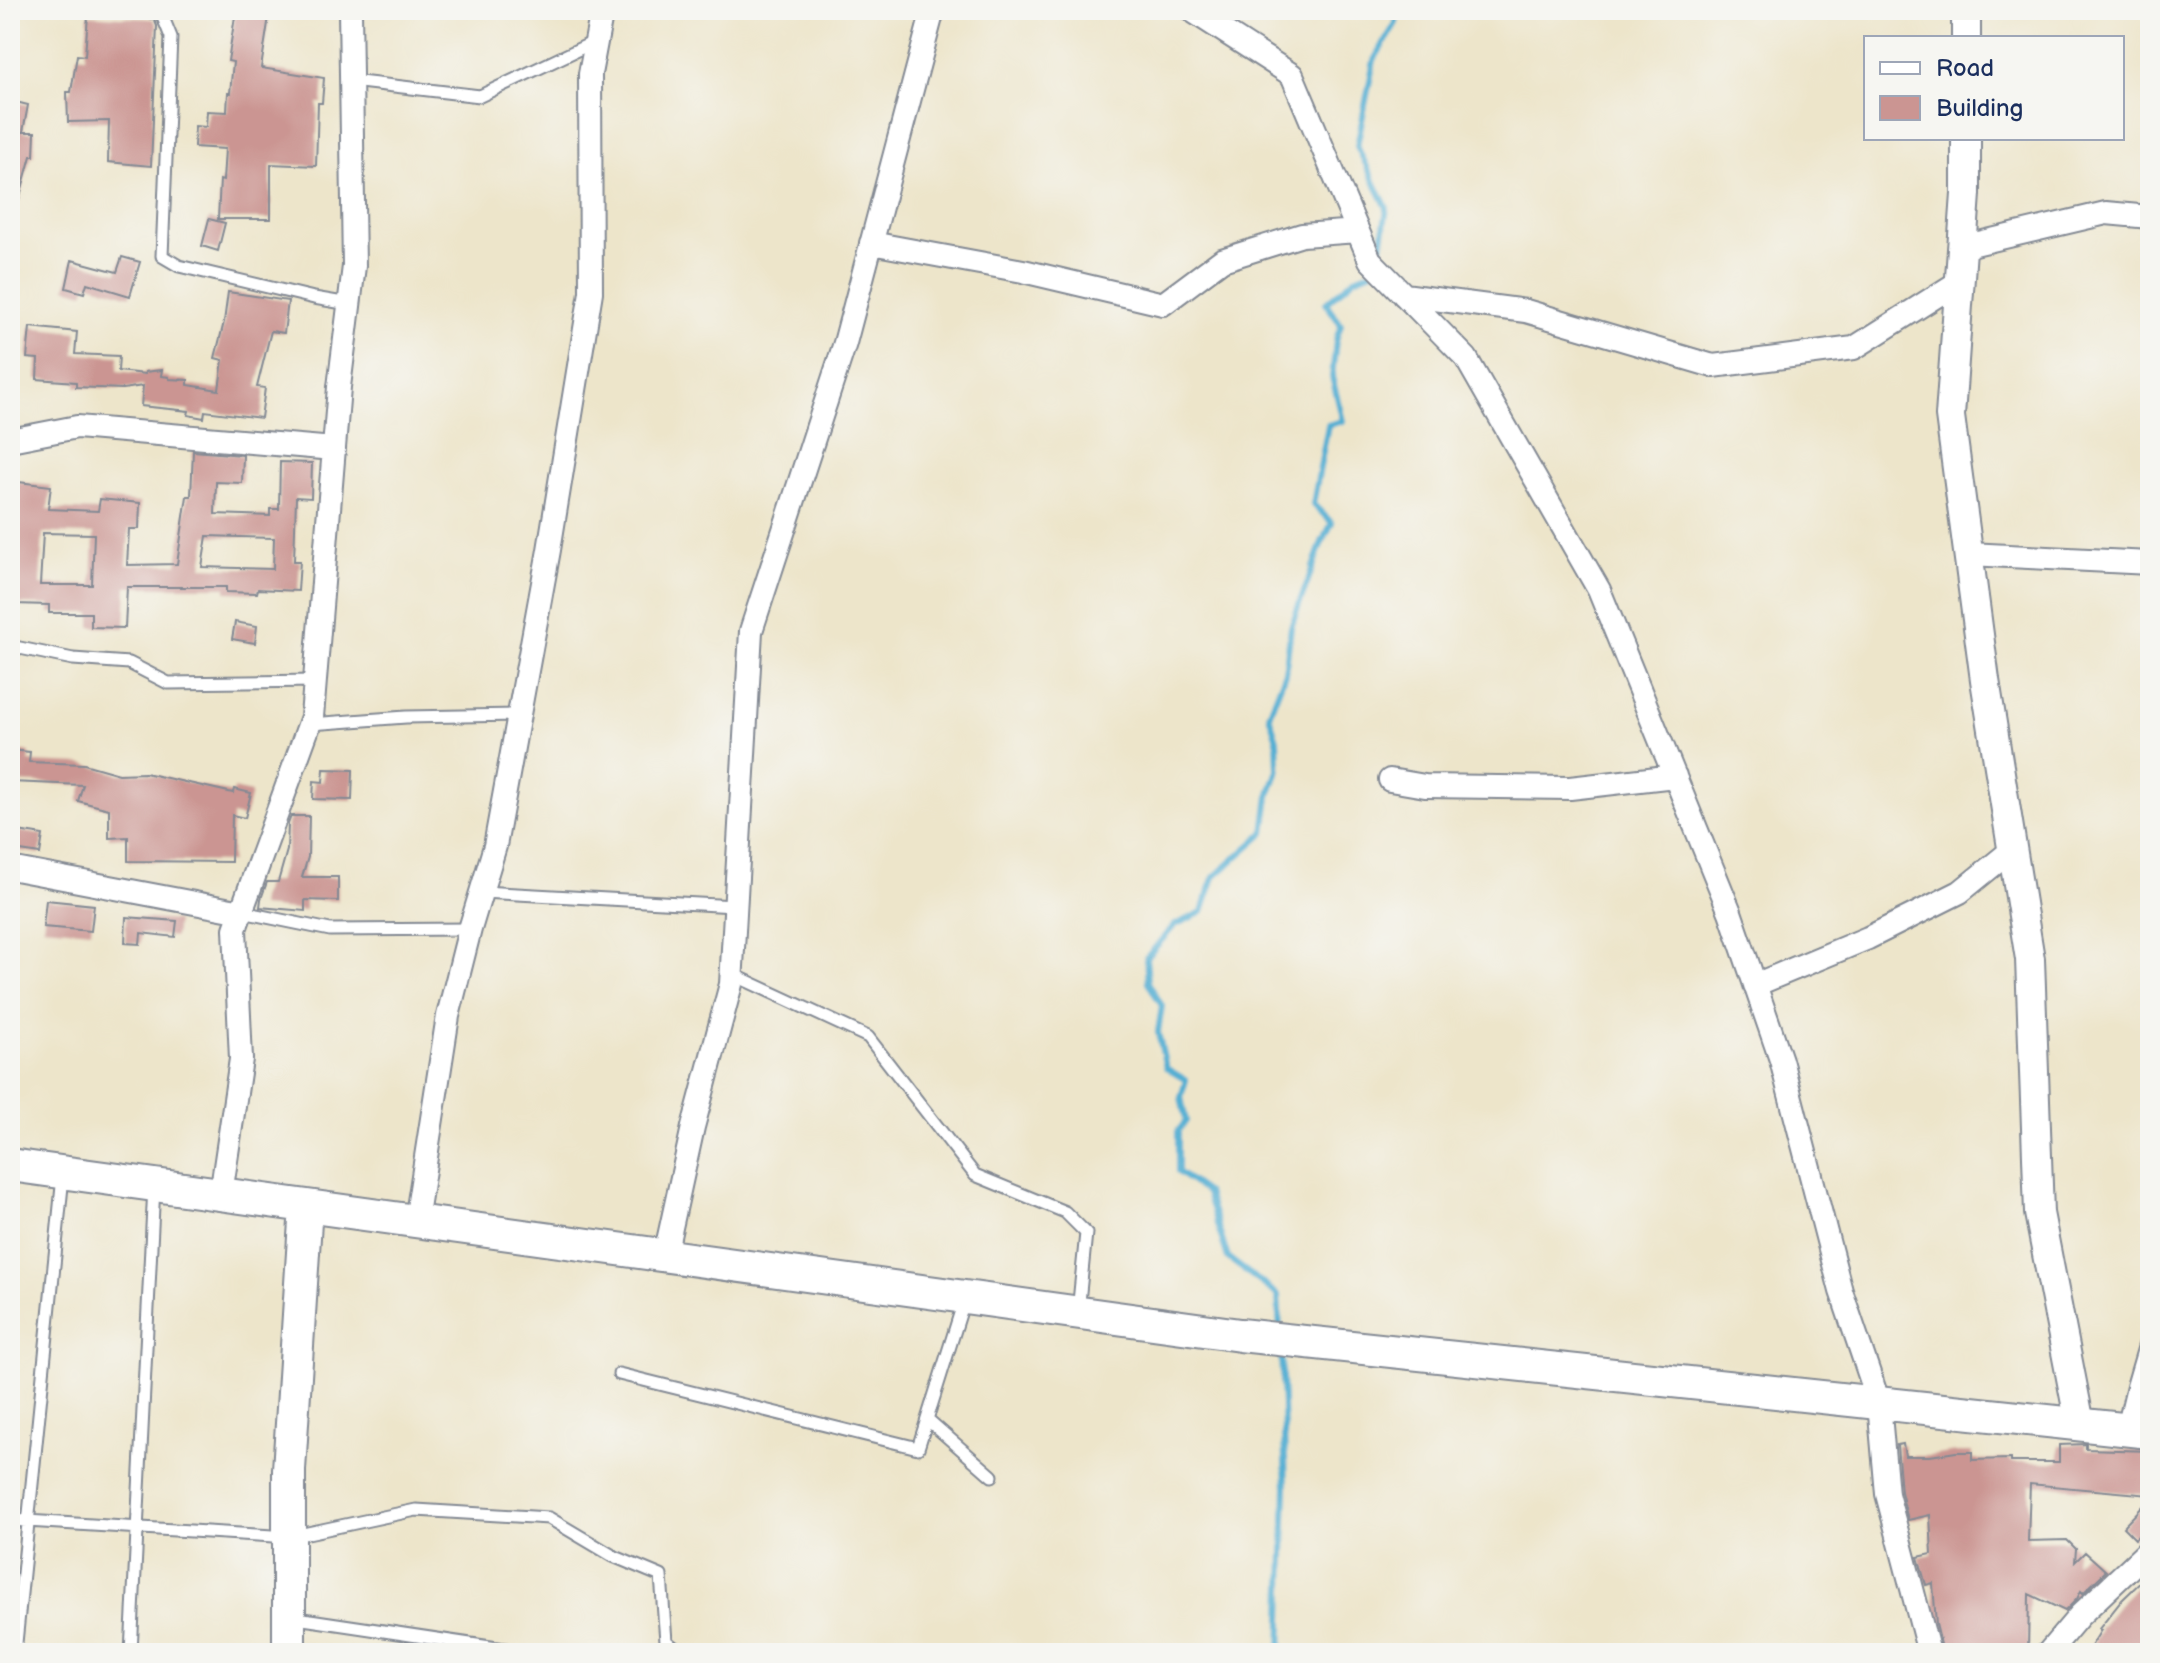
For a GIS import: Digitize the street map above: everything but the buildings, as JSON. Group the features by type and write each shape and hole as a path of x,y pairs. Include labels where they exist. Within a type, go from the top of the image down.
{"main road":[{"path":"10,1165 1240,1335 2139,1431"},
{"path":"289,1653 289,1470 306,1206"}],"street":[{"path":"221,1194 241,1059 235,929 312,717 339,387 354,266 350,10"},
{"path":"416,1221 448,1016 495,846 549,550 591,292 590,74 602,10"},
{"path":"665,1255 693,1127 731,984 751,631 845,343 933,10"},
{"path":"1191,10 1292,75 1370,260 1466,358 1599,590 1730,912 1781,1060 1841,1291 1879,1403 1887,1494 1929,1653"},
{"path":"1966,10 1966,36"},
{"path":"1966,140 1966,194 1950,416 1985,680 2030,959 2039,1213 2080,1424"},
{"path":"1962,247 2106,213 2150,217"},
{"path":"871,243 1023,271 1163,304 1222,260 1302,235 1358,231"},
{"path":"1404,295 1526,311 1713,366 1854,348 1960,281"},
{"path":"10,440 77,427 334,449"},
{"path":"1969,554 2150,563"},
{"path":"1390,780 1425,786 1570,788 1675,776"},
{"path":"1755,985 1868,938 1960,892 2013,849"},
{"path":"10,868 242,912"},
{"path":"2139,1431 2138,1387 2150,1346"},
{"path":"2048,1653 2080,1615 2150,1549"}],"lane":[{"path":"160,10 171,37 162,256 179,266 349,304"},
{"path":"351,81 480,96 596,41"},
{"path":"10,646 73,659 129,663 168,683 315,681"},
{"path":"310,724 406,717 518,715"},
{"path":"481,892 735,906"},
{"path":"242,912 330,930 470,929"},
{"path":"731,974 868,1037 975,1175 1065,1212 1086,1233 1078,1312"},
{"path":"15,1653 63,1173"},
{"path":"131,1653 155,1185"},
{"path":"619,1374 918,1448 966,1296"},
{"path":"927,1419 992,1476"},
{"path":"10,1520 289,1537 416,1510 549,1518 613,1556 661,1576 666,1641 681,1653"},
{"path":"289,1617 531,1653"}],"waterway":[{"path":"1379,259 1387,208 1357,146 1374,60 1396,23 1398,10"},
{"path":"1280,1331 1278,1295 1228,1258 1207,1193 1178,1172 1178,1131 1186,1121 1181,1097 1186,1080 1166,1068 1158,1032 1162,1006 1148,982 1146,958 1175,925 1202,912 1214,877 1264,833 1269,796 1278,770 1277,740 1269,715 1285,674 1291,627 1332,523 1313,504 1328,425 1343,421 1332,377 1341,325 1326,303 1355,278 1372,271"},
{"path":"1281,1350 1286,1487 1281,1653"}]}
